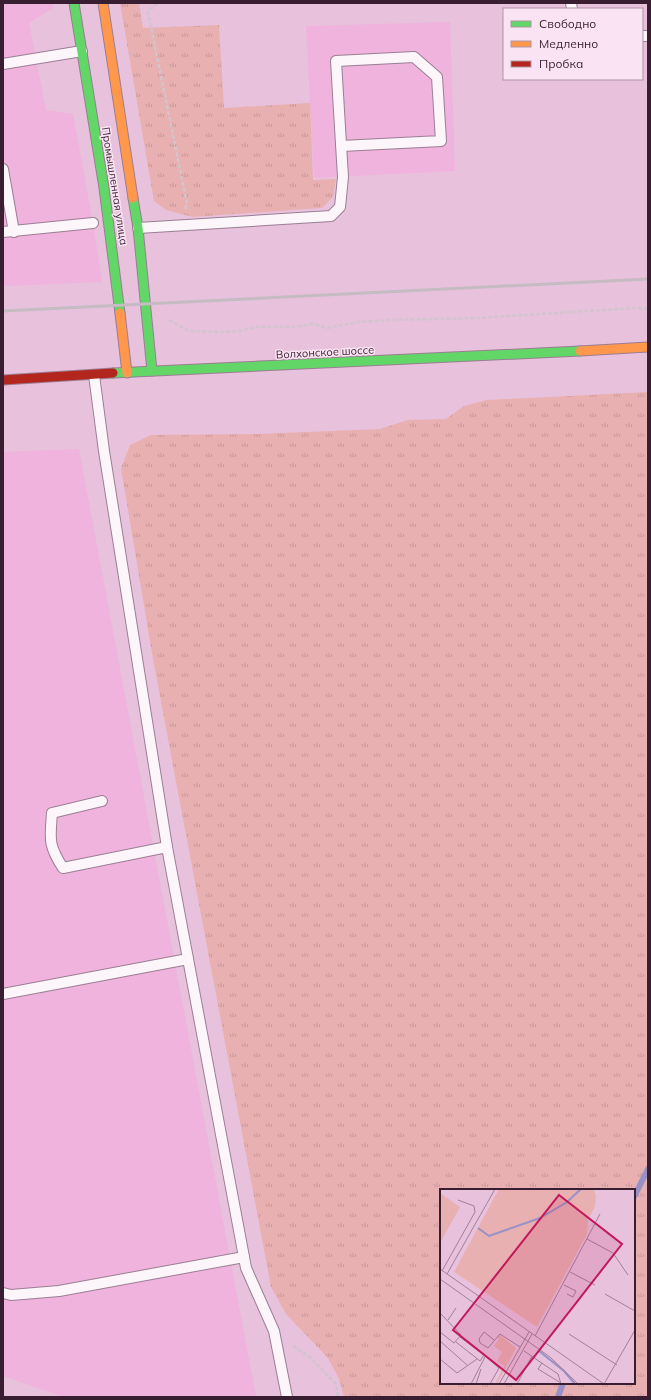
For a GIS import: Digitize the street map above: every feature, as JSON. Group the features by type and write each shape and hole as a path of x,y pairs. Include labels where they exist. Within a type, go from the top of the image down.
{"street":[{"name":"Промышленная улица","path":"74,3 102,173 121,304 127,373"},
{"name":"Промышленная улица","path":"103,3 138,228 152,371"},
{"name":"Волхонское шоссе","path":"3,380 152,371 323,364 648,347"}],"lane":[{"path":"3,64 82,51"},
{"path":"138,228 331,216 340,207 343,177 341,146 336,61 414,57 437,77 442,141 341,146"},
{"path":"3,169 14,232"},
{"path":"3,232 93,223"},
{"path":"94,375 105,458 167,847 246,1268 274,1331 287,1397"},
{"path":"102,801 52,813 50,839 54,854 63,868 167,847"},
{"path":"3,994 188,959"},
{"path":"3,1293 11,1295 59,1290 244,1257"}],"path":[{"path":"157,3 148,12 187,204 183,216 176,225"},
{"path":"147,315 158,314 189,331 222,332 240,331 256,327 293,327 314,324 327,328 358,322 391,320 479,318 636,308 648,309"},
{"path":"274,1331 311,1358 336,1384 338,1397"}],"shaded area":[{"path":"3,3 52,3 53,8 29,23 46,110 73,114 102,282 3,286"},
{"path":"450,22 455,171 314,178 306,26"},
{"path":"79,449 256,1397 64,1397 3,1376 3,452"}],"green space":[{"path":"120,3 139,3 143,28 219,25 224,108 310,103 313,180 336,179 333,197 322,208 193,217 166,210 154,201"},
{"path":"648,392 648,1397 344,1397 339,1379 328,1358 286,1314 271,1287 153,659 121,468 130,445 151,435 257,434 380,429 408,420 446,419 464,406 486,400"}],"waterway":[{"path":"635,1195 648,1169"},
{"path":"558,1397 563,1384"}],"railway":[{"path":"3,311 648,279"}],"traffic: fast":[{"path":"74,3 104,188 120,313"},
{"path":"133,198 138,228 152,371"},
{"path":"113,373 580,351"}],"traffic: slow":[{"path":"103,3 133,198"},
{"path":"120,313 127,373"},
{"path":"580,351 648,347"}],"traffic: jam":[{"path":"3,380 113,373"}]}
